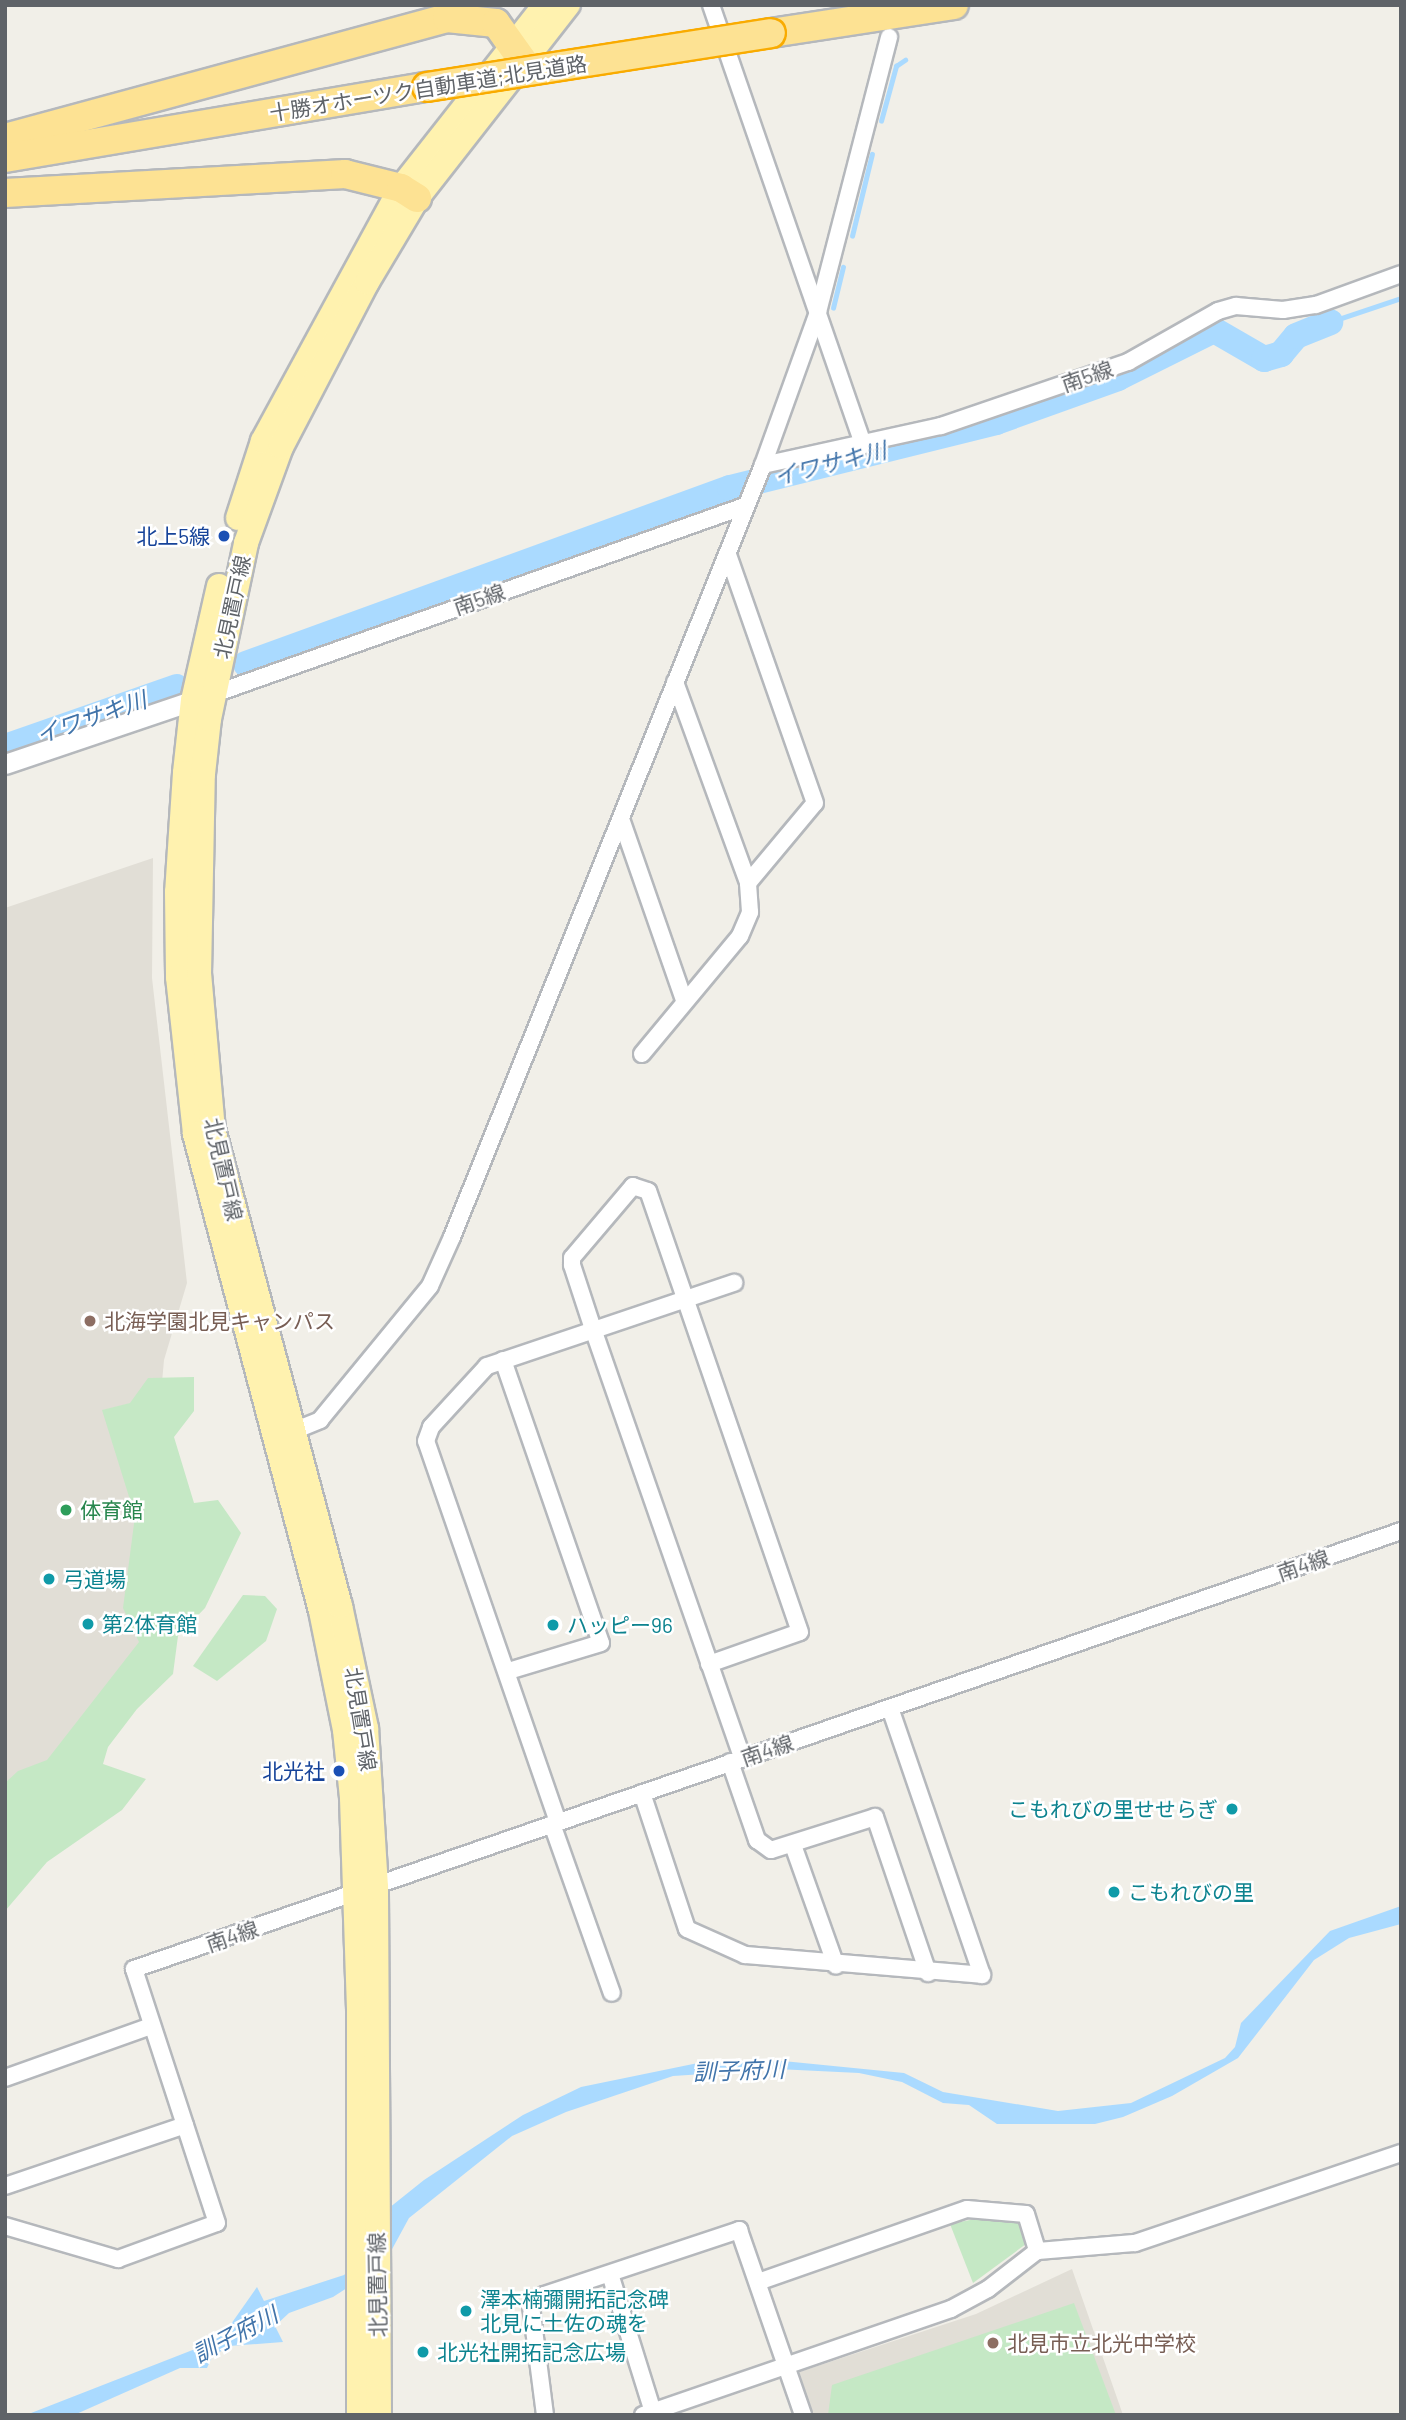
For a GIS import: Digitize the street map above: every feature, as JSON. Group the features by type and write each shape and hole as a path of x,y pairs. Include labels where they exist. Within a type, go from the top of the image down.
{"highway":[{"name":"十勝オホーツク自動車道;北見道路","path":"851,19 914,5"},
{"name":"十勝オホーツク自動車道;北見道路","path":"5,158 851,19 954,5"},
{"path":"5,138 447,18 496,23 517,53"},
{"path":"5,193 345,174 409,193"}],"main road":[{"name":"北見置戸線","path":"379,2415 376,2166 366,1890 345,1730 283,1434 213,1129 204,1051 198,886 204,697 246,543 281,447 367,282 409,193 517,53 545,5"},
{"name":"北見置戸線","path":"517,53 568,5"},
{"name":"北見置戸線","path":"359,2415 356,2182 366,1890"}],"street":[{"path":"711,5 863,445"},
{"path":"283,1434 320,1420 430,1286 759,475 818,312 889,37"},
{"name":"南5線","path":"759,475 941,426 1128,362 1219,311 1236,306 1283,310 1316,305 1401,274"},
{"name":"南5線","path":"204,697 745,506"},
{"path":"728,555 815,803 748,883"},
{"path":"642,1054 684,1000 740,936 750,912 748,883 675,682"},
{"path":"5,764 204,697"},
{"path":"621,819 684,1000"},
{"path":"709,1664 800,1632 648,1191 633,1186 572,1258 593,1329 709,1664 757,1840 772,1850 875,1817 928,1973"},
{"path":"612,1993 508,1671 426,1441 431,1427 487,1366 685,1297 734,1283"},
{"path":"503,1360 601,1643 508,1671"},
{"name":"南4線","path":"151,2025 134,1969 1401,1531"},
{"path":"642,1793 687,1929 745,1955 836,1966 982,1975 890,1708"},
{"path":"793,1845 836,1966"},
{"path":"5,2078 151,2025 217,2223 118,2259 5,2226"},
{"path":"5,2186 185,2124"},
{"path":"610,2274 648,2413 951,2309 988,2289 1037,2251 1135,2244 1401,2153"},
{"path":"758,2282 967,2209 1026,2214 1037,2251"},
{"path":"545,2415 531,2306 544,2295 739,2230 803,2415"}],"shaded area":[{"name":"北海学園北見キャンパス","path":"153,858 152,978 187,1283 164,1360 145,1571 150,1647 49,1765 5,1801 5,908"},
{"name":"北見市立北光中学校","path":"1072,2269 1123,2415 813,2415 799,2372 976,2314"}],"green space":[{"path":"194,1377 194,1411 174,1437 194,1503 218,1500 241,1533 205,1608 178,1636 173,1674 137,1709 108,1747 103,1764 146,1779 122,1810 47,1862 5,1911 5,1783 18,1771 47,1760 139,1642 123,1608 135,1516 102,1410 130,1403 148,1378"},
{"path":"243,1595 265,1596 277,1609 266,1641 217,1681 193,1666"},
{"path":"975,2219 1018,2221 1026,2244 973,2283 950,2224"},
{"name":"北見市立北光中学校","path":"1074,2303 1116,2415 828,2415 832,2385"}],"water":[{"name":"訓子府川","path":"1401,1906 1401,1924 1349,1938 1314,1960 1238,2058 1172,2096 1123,2117 1095,2124 997,2124 969,2105 943,2103 902,2082 859,2073 777,2069 673,2076 566,2112 512,2136 409,2218 384,2264 333,2297 289,2313 275,2326 283,2342 229,2346 212,2357 207,2368 180,2368 74,2415 26,2415 208,2344 224,2334 257,2287 264,2301 344,2275 356,2263 379,2216 424,2180 523,2115 581,2087 698,2063 783,2061 904,2073 943,2092 1058,2111 1131,2103 1225,2058 1235,2047 1241,2023 1330,1931"}],"waterway":[{"path":"881,121 896,66 905,60"},
{"path":"852,236 872,154"},
{"path":"833,308 843,267"},
{"name":"イワサキ川","path":"1330,322 1401,298"},
{"name":"イワサキ川","path":"246,664 730,488 996,422 1118,378 1214,330 1264,359 1281,354 1296,336 1330,322"},
{"name":"イワサキ川","path":"773,477 775,471"},
{"name":"イワサキ川","path":"5,747 177,687"}],"place":[{"name":"北上5線","path":"224,536"},
{"name":"北海学園北見キャンパス","path":"90,1321"},
{"name":"体育館","path":"66,1510"},
{"name":"弓道場","path":"49,1579"},
{"name":"第2体育館","path":"88,1624"},
{"name":"ハッピー96","path":"553,1625"},
{"name":"北光社","path":"339,1771"},
{"name":"こもれびの里せせらぎ","path":"1232,1809"},
{"name":"こもれびの里","path":"1114,1892"},
{"name":"澤本楠彌開拓記念碑 北見に土佐の魂を","path":"466,2311"},
{"name":"北見市立北光中学校","path":"993,2343"},
{"name":"北光社開拓記念広場","path":"423,2352"}]}
